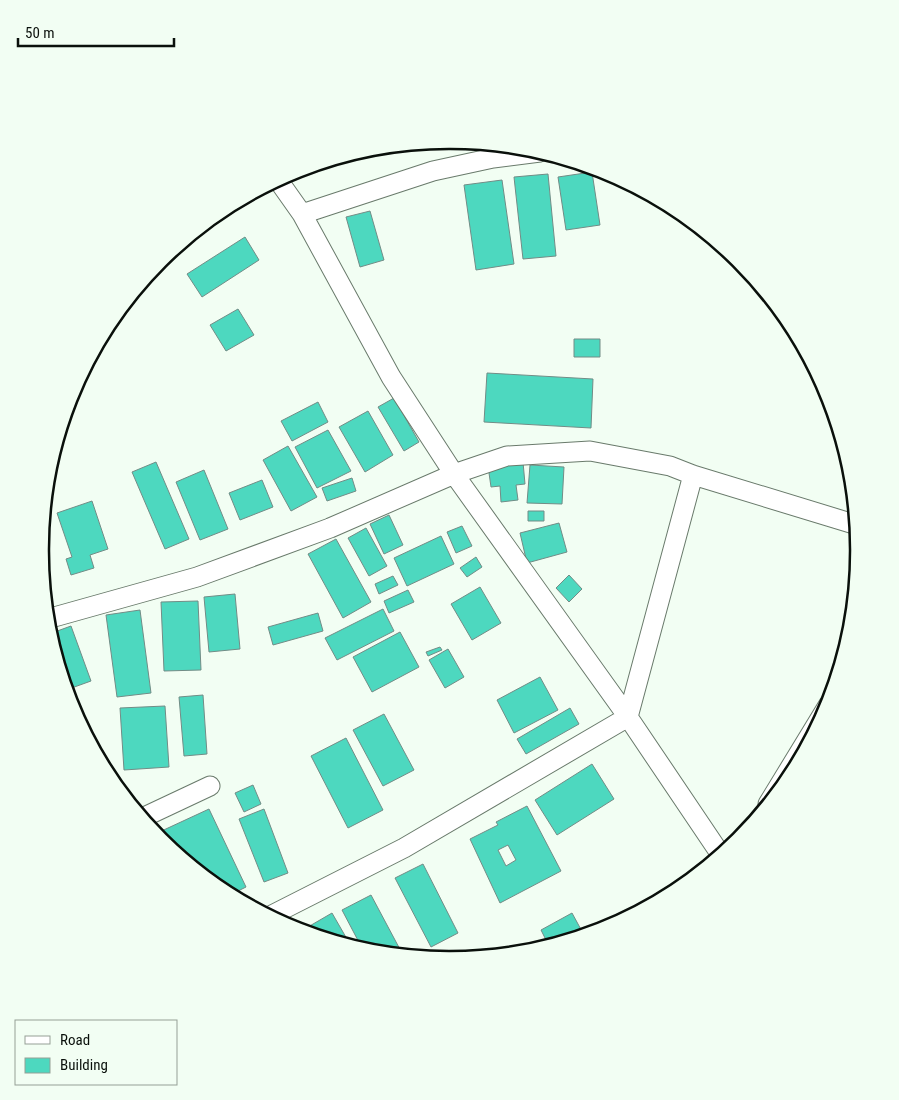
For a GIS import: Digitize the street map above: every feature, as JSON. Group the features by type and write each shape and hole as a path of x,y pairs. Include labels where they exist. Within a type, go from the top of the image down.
{"street":[{"path":"302,214 433,171 516,155"},
{"path":"282,186 302,214 391,377 454,474 628,718 717,849"},
{"path":"54,617 197,577 330,528 454,474 507,456 590,451 670,466 693,475 849,523"},
{"path":"278,912 404,848 628,718 693,475"},
{"path":"149,815 210,786"}],"building":[{"path":"584,173 593,176 600,225 566,230 558,177"},
{"path":"548,174 556,256 523,259 514,177"},
{"path":"502,180 514,264 476,270 464,185"},
{"path":"370,211 384,260 360,267 346,217"},
{"path":"245,237 259,260 202,297 187,274"},
{"path":"238,309 254,335 226,351 210,325"},
{"path":"574,339 600,339 600,357 574,357"},
{"path":"487,373 593,379 591,428 484,422"},
{"path":"394,398 419,442 404,451 378,407"},
{"path":"318,402 328,422 292,441 281,421"},
{"path":"368,411 393,455 365,472 339,427"},
{"path":"328,430 351,471 317,488 295,447"},
{"path":"288,446 317,497 291,511 263,460"},
{"path":"156,462 189,539 165,549 132,472"},
{"path":"523,462 525,484 516,485 518,500 501,502 500,486 491,487 488,466"},
{"path":"530,465 564,467 562,504 527,503"},
{"path":"204,470 228,529 200,540 176,482"},
{"path":"352,478 356,491 327,501 322,488"},
{"path":"262,480 273,507 240,520 229,493"},
{"path":"92,501 108,549 90,555 94,568 71,575 66,559 72,557 57,513"},
{"path":"528,511 544,511 544,521 528,521"},
{"path":"389,515 403,545 384,554 370,524"},
{"path":"559,523 567,552 527,563 520,533"},
{"path":"462,526 472,546 456,553 447,532"},
{"path":"366,528 387,566 369,576 348,538"},
{"path":"441,536 454,564 407,586 394,558"},
{"path":"336,539 371,602 343,618 308,554"},
{"path":"476,557 482,567 467,577 460,568"},
{"path":"569,575 582,589 569,602 556,588"},
{"path":"393,576 398,585 379,594 375,584"},
{"path":"480,587 501,623 472,640 451,604"},
{"path":"408,590 414,602 389,613 384,601"},
{"path":"235,594 240,649 209,652 204,597"},
{"path":"198,601 201,670 164,671 161,602"},
{"path":"383,609 394,631 337,660 325,638"},
{"path":"140,610 151,693 117,697 106,615"},
{"path":"318,613 323,631 273,645 268,627"},
{"path":"71,626 91,681 73,687 57,631"},
{"path":"400,632 419,667 372,692 353,657"},
{"path":"440,647 442,650 428,656 426,652"},
{"path":"448,649 464,677 445,688 429,660"},
{"path":"540,677 558,710 514,733 497,700"},
{"path":"203,695 207,754 184,756 179,697"},
{"path":"165,706 169,767 124,770 120,708"},
{"path":"570,708 579,724 526,754 517,739"},
{"path":"384,714 414,770 383,786 353,730"},
{"path":"346,738 383,810 348,828 311,756"},
{"path":"592,764 614,799 557,835 535,800"},
{"path":"253,785 261,804 244,812 235,793"},
{"path":"527,806 561,871 500,903 470,839 498,825 496,822","holes":["508,845 516,860 506,866 498,850"]},
{"path":"209,809 246,887 239,891 227,883 185,851 163,830"},
{"path":"264,809 288,873 264,882 239,819"},
{"path":"423,864 458,933 431,947 395,878"},
{"path":"371,895 399,947 358,940 342,910"},
{"path":"332,913 346,937 321,929 311,925"},
{"path":"572,913 580,928 545,939 541,930"}]}
